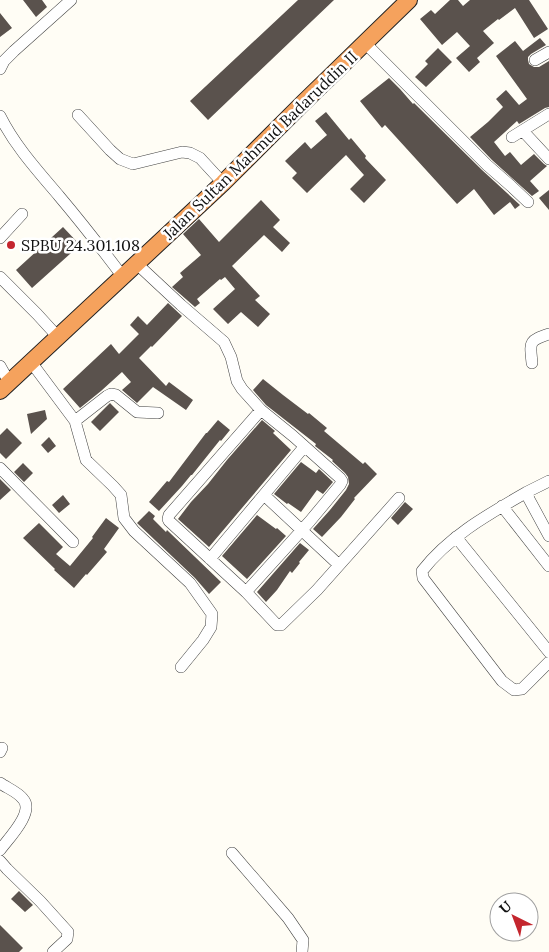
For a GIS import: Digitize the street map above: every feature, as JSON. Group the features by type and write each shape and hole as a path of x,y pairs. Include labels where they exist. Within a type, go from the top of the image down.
{"highway":[{"name":"Jalan Sultan Mahmud Badaruddin II","path":"5,387 223,183 409,0"}],"street":[{"path":"1,62 71,0"},
{"path":"365,42 487,166 528,202"},
{"path":"535,60 549,52"},
{"path":"549,114 518,134 549,159"},
{"path":"78,115 120,159 133,164 182,152 190,153 200,158 223,183"},
{"path":"0,116 20,150 124,276"},
{"path":"0,238 22,214"},
{"path":"136,264 224,342 231,357 237,381 242,389 261,410 342,481 302,530 246,592"},
{"path":"0,277 58,337"},
{"path":"532,363 530,346 532,342 536,338 549,334"},
{"path":"31,362 75,421 86,460 121,495 124,518 134,531 190,583 212,614 211,626 203,640 181,667"},
{"path":"0,366 5,387"},
{"path":"75,421 111,394 116,395 137,412 158,413"},
{"path":"261,410 169,515 168,519 246,592 277,624 281,625 316,590 399,498"},
{"path":"210,558 304,447"},
{"path":"0,468 74,542"},
{"path":"549,481 502,506 456,537 422,571 423,578 502,681 514,690 522,689 549,662"},
{"path":"527,492 549,536"},
{"path":"264,495 339,565"},
{"path":"502,506 549,566"},
{"path":"456,537 549,652"},
{"path":"0,783 23,798 27,811 24,818 0,850"},
{"path":"232,853 288,918 303,940 302,952"},
{"path":"0,861 68,932 67,939 53,952"}],"building":[{"path":"23,0 42,0 47,7 36,17"},
{"path":"298,0 334,0 208,120 190,101"},
{"path":"450,0 458,0 463,6 470,0 529,0 548,29 534,38 515,8 483,31 494,43 477,58 480,62 469,72 456,58 470,46 457,32 442,45 420,19 431,10 435,14"},
{"path":"0,13 12,28 0,37"},
{"path":"540,38 546,45 531,54 528,60 529,64 534,67 539,67 549,61 549,107 519,124 517,121 494,142 505,156 510,152 521,165 534,154 547,166 530,181 539,191 532,196 470,137 503,107 496,99 506,90 519,105 527,99 496,56 515,41 523,51"},
{"path":"438,48 452,62 426,87 415,77 428,64 425,61"},
{"path":"389,78 413,104 520,205 515,209 510,202 494,215 474,189 457,204 385,125 382,128 360,101"},
{"path":"326,112 349,140 351,138 366,156 365,158 386,180 364,203 350,189 364,175 346,155 307,193 292,178 297,173 285,161 305,142 311,149 327,135 315,121"},
{"path":"549,190 549,210 539,198"},
{"path":"261,200 280,220 273,227 290,243 282,252 264,235 232,266 260,296 255,300 270,314 258,327 241,312 228,324 213,309 235,289 225,277 220,279 197,299 200,303 195,307 172,287 183,277 180,273 201,255 183,234 199,219 219,242"},
{"path":"63,227 80,245 32,288 16,270"},
{"path":"168,303 182,316 139,358 166,386 169,382 193,400 186,410 153,387 137,403 122,390 131,382 122,372 80,408 63,389 111,344 119,354 139,334 130,325 138,316 147,325"},
{"path":"263,379 327,428 324,431 363,464 365,462 377,474 354,498 341,517 322,537 313,529 346,490 349,484 348,477 333,460 315,446 316,444 266,405 253,390"},
{"path":"110,403 119,412 100,431 91,422"},
{"path":"45,410 47,419 31,434 27,414"},
{"path":"218,420 230,430 159,511 149,502 167,481 169,482"},
{"path":"262,420 275,431 273,433 291,450 209,547 178,519"},
{"path":"7,428 22,443 6,459 0,453 0,435"},
{"path":"49,437 56,446 48,453 41,445"},
{"path":"301,462 316,473 319,469 333,482 323,494 317,490 301,512 274,494"},
{"path":"23,463 33,473 24,482 14,472"},
{"path":"0,479 11,490 0,500"},
{"path":"63,495 70,504 59,513 52,505"},
{"path":"405,502 413,509 398,525 391,518"},
{"path":"149,511 155,516 153,519 166,532 167,530 221,582 209,594 195,578 137,523"},
{"path":"257,515 286,536 247,579 222,556"},
{"path":"106,518 119,528 104,549 107,552 74,588 23,538 39,523 63,547 56,554 70,566 93,538"},
{"path":"300,543 309,550 292,573 290,571 266,602 257,592"},
{"path":"19,891 33,905 25,912 11,899"},
{"path":"0,925 23,948 19,952 0,952"}],"place":[{"name":"SPBU 24.301.108","path":"11,245"}]}
